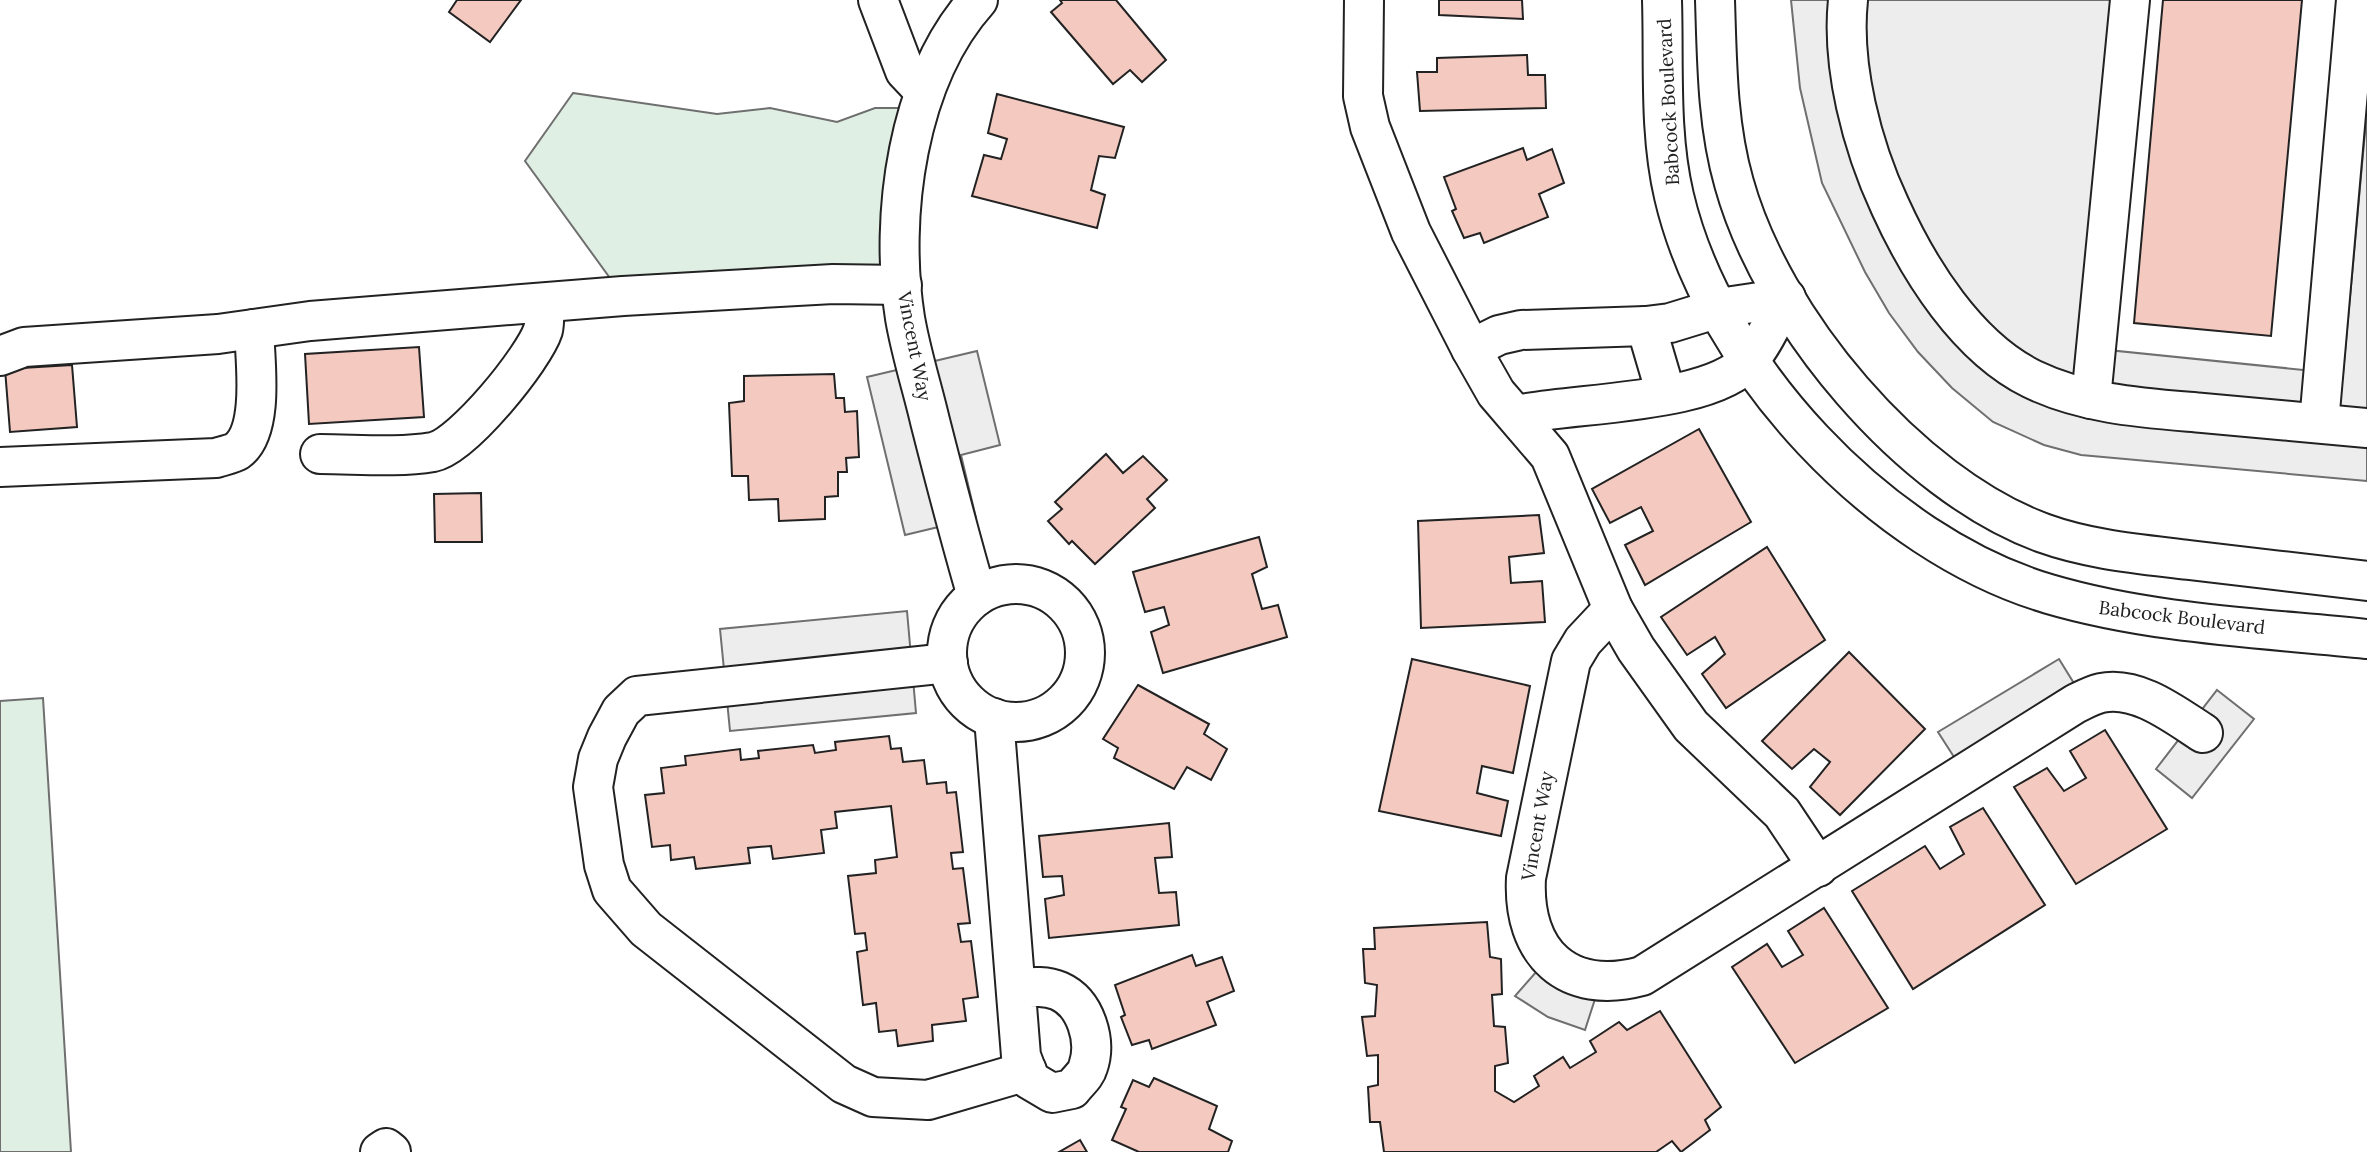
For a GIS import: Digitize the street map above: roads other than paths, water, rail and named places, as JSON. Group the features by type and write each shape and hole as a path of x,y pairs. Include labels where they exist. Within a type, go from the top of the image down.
{"street":[{"path":"878,0 905,71 924,91"},
{"name":"Vincent Way","path":"977,596 912,346 902,285 906,170 912,133 924,91 944,45 978,0"},
{"path":"1364,0 1363,96 1370,127 1411,232 1471,349 1496,393 1550,456 1613,609 1691,726 1782,814 1818,867"},
{"name":"Babcock Boulevard","path":"1662,0 1667,144 1674,195 1698,267 1750,360 1803,428 1891,512 1941,546 1993,574 2045,593 2139,615 2367,639"},
{"path":"1715,0 1725,144 1735,186 1750,227 1786,299 1816,346 1894,433 1968,495 2009,519 2046,534 2098,548 2367,581"},
{"path":"1848,0 1845,26 1861,130 1881,186 1905,237 1952,308 1989,349 2032,379 2115,405 2367,428"},
{"path":"2091,399 2130,0"},
{"path":"2319,423 2359,14"},
{"path":"0,356 24,347 254,330 310,321 833,284 902,285"},
{"path":"1471,349 1499,335 1521,330 1646,326 1719,308 1786,299"},
{"path":"1517,415 1666,394 1729,376 1750,360 1786,299"},
{"path":"320,454 436,452 460,436 506,388 536,346 544,327 544,303"},
{"path":"1646,326 1666,394"},
{"path":"0,467 216,458 237,451 249,435 255,409 254,330"},
{"path":"1008,585 1041,589 1060,600 1075,617 1083,638 1082,671 1079,682 1066,701 1049,715 1027,722 1003,722 982,714 964,699 951,679 948,663 949,634 960,613 977,596 1008,585"},
{"name":"Vincent Way","path":"1613,609 1583,641 1571,662 1565,681 1526,878 1524,904 1531,928 1543,951 1564,971 1585,980 1616,983 1642,976 2075,704 2102,692 2132,694 2161,706 2203,733"},
{"path":"948,663 637,696 621,711 598,759 593,787 604,864 612,890 646,929 844,1084 873,1097 928,1100 1027,1072"},
{"path":"994,718 1021,1056 1030,1080 1052,1093 1072,1089 1088,1070 1093,1045 1086,1021 1075,1003 1062,992 1046,987 1016,988"}]}
